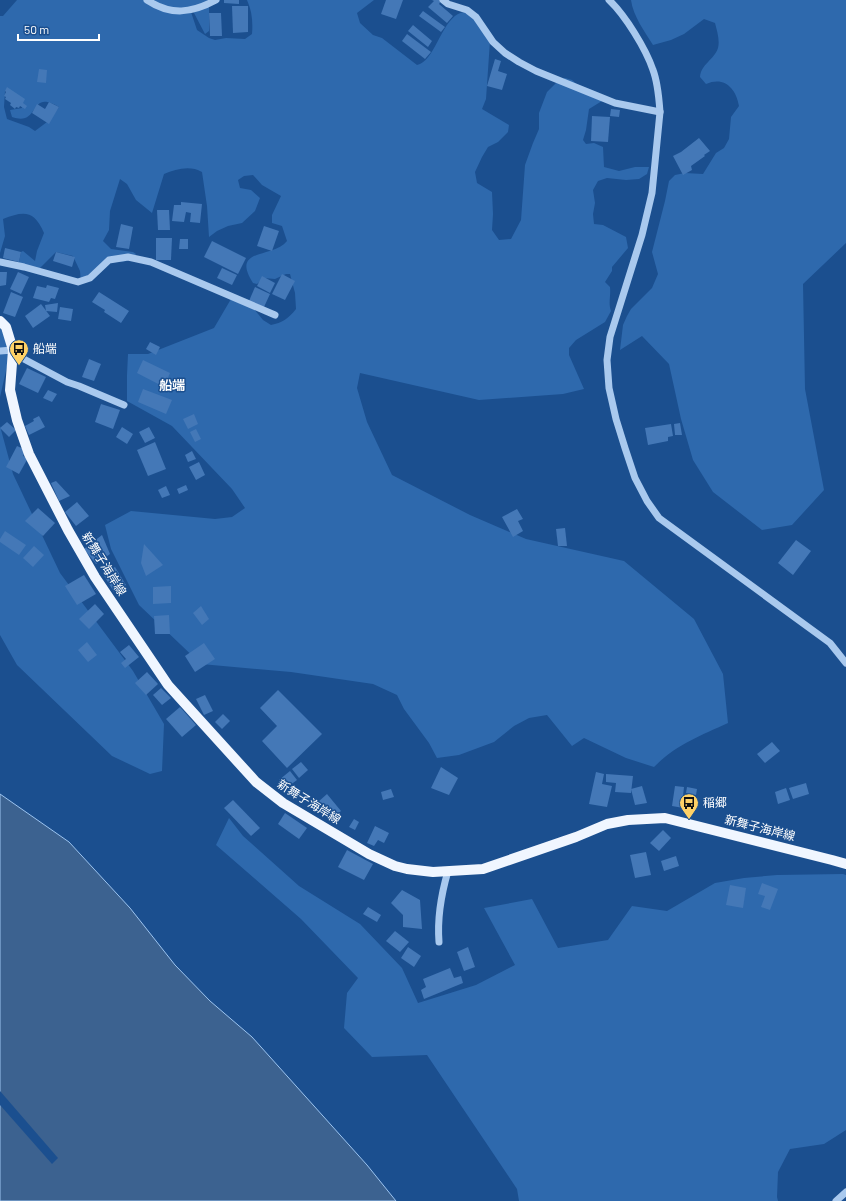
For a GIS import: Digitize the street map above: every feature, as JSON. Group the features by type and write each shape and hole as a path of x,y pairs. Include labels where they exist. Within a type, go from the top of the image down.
{"main road":[{"name":"新舞子海岸線","path":"0,321 6,327 13,350 10,390 17,420 29,454 68,530 95,577 168,684 256,782 283,803 370,854 395,866 433,872 483,869 576,837 607,824 628,820 665,818 846,864"}],"street":[{"path":"147,0 156,6 170,11 190,11 216,0"},
{"path":"443,0 448,4 467,10 476,17 493,42 505,53 536,71 616,103 634,108 660,112"},
{"path":"609,0 635,34 654,70 660,99 652,193 642,235 610,337 607,360 609,388 616,419 635,478 659,518 830,643 846,663"},
{"path":"0,262 78,282 90,278 109,260 128,257 151,262 275,315"},
{"path":"0,351 13,350 22,358 67,382 124,405"},
{"path":"439,942 438,925 441,895 448,871"},
{"path":"836,1201 846,1192"}],"shaded area":[{"path":"17,0 209,0 209,31 205,34 194,13 190,9 197,30 215,40 226,38 245,39 252,34 251,12 247,0 374,0 357,13 360,23 373,35 382,38 417,65 428,57 452,19 460,13 470,12 490,41 486,99 482,109 509,125 508,132 498,142 488,147 475,172 477,183 492,192 492,230 499,240 511,239 521,220 525,165 539,129 539,113 547,92 556,83 565,78 572,80 581,88 600,96 602,101 589,109 583,140 586,144 594,143 603,147 604,167 619,171 635,167 649,167 647,174 639,179 626,180 607,178 598,181 593,190 595,203 593,214 594,224 603,225 626,237 628,248 612,267 612,271 605,282 610,287 611,311 605,322 576,340 569,348 569,355 584,389 563,394 479,400 360,373 357,388 367,422 392,475 470,515 526,539 624,561 694,619 723,674 728,723 680,746 654,767 626,758 584,738 572,746 547,715 529,718 514,726 494,742 459,755 437,758 429,743 404,709 397,695 373,684 291,672 201,664 139,605 111,549 105,525 131,511 215,519 232,517 245,508 232,489 172,426 127,401 128,354 148,354 214,328 231,299 254,309 263,320 271,325 285,320 291,315 296,309 295,293 290,274 286,274 275,279 264,278 257,284 253,283 247,272 247,264 250,259 256,255 273,250 287,241 282,226 272,223 272,215 281,196 262,185 253,175 244,176 238,180 240,188 251,190 260,198 255,211 242,223 228,226 209,237 207,206 202,172 188,168 178,169 164,174 152,213 136,200 127,184 120,179 110,211 109,230 103,241 111,249 133,252 136,254 131,260 107,264 81,283 80,271 73,256 56,252 39,269 20,269 19,262 21,252 23,251 35,261 44,233 36,220 28,214 3,219 5,236 0,253 0,16 3,16","holes":["8,90 21,103 22,108 10,110 12,117 21,119 27,117 38,104 43,102 49,102 59,107 51,119 35,131 29,127 7,119 4,107 5,91"]},
{"path":"631,0 846,0 846,243 803,284 805,389 824,490 792,525 762,530 713,492 693,460 681,419 669,364 642,336 620,350 623,325 627,316 631,309 652,288 658,274 652,252 669,181 675,175 685,173 703,174 716,153 724,148 729,139 731,117 739,106 735,94 728,85 718,82 706,84 700,77 705,65 714,56 719,45 715,23 704,19 684,34 671,40 653,45 637,18"},
{"path":"0,327 11,349 0,397"},
{"path":"0,426 13,474 60,573 133,671 164,724 162,771 150,774 112,756 17,665 0,635"},
{"path":"0,794 69,842 130,908 175,965 210,1001 252,1037 367,1165 396,1201 0,1201"},
{"path":"229,818 243,836 299,886 360,924 402,968 418,1003 476,985 515,965 484,908 532,899 558,948 608,940 632,906 667,911 715,883 744,878 777,875 846,875 846,1130 824,1144 790,1149 778,1172 778,1201 519,1201 517,1189 427,1055 372,1057 344,1028 347,993 358,978 301,919 216,845"}],"pier":[{"path":"0,1091 58,1158 52,1164 0,1105"}],"building":[{"path":"224,0 239,0 239,4 224,3"},
{"path":"386,0 403,0 396,19 381,14"},
{"path":"432,0 440,0 441,1 439,4 453,16 447,23 428,7 434,1"},
{"path":"232,6 248,6 248,32 233,33"},
{"path":"423,11 445,27 441,32 419,16"},
{"path":"209,13 221,13 222,36 210,36"},
{"path":"413,25 432,41 428,47 408,31"},
{"path":"407,34 431,52 425,59 402,41"},
{"path":"495,59 501,61 498,71 507,74 502,90 487,86"},
{"path":"39,69 47,70 46,83 37,82"},
{"path":"7,87 25,99 23,103 27,106 25,109 20,106 19,108 16,107 15,109 10,105 11,103 5,99 6,97 4,96"},
{"path":"49,102 59,107 49,124 32,113 37,104 45,109"},
{"path":"611,109 620,110 619,117 610,116"},
{"path":"592,116 610,117 608,142 591,141"},
{"path":"699,138 710,151 691,166 692,170 683,175 673,156 681,152"},
{"path":"181,202 202,204 200,223 190,222 191,213 186,212 184,222 172,221 174,205 181,205"},
{"path":"157,210 169,210 170,230 158,230"},
{"path":"121,224 133,227 129,249 116,247"},
{"path":"264,226 279,231 272,251 257,246"},
{"path":"156,238 172,238 171,260 156,260"},
{"path":"180,239 188,239 188,249 179,249"},
{"path":"212,241 246,258 238,274 204,257"},
{"path":"5,248 21,252 19,262 3,258"},
{"path":"56,252 75,257 72,267 53,261"},
{"path":"222,268 237,275 232,285 217,278"},
{"path":"0,272 7,272 6,285 0,286"},
{"path":"18,272 29,277 21,294 10,289"},
{"path":"282,274 295,281 285,300 272,294"},
{"path":"262,276 275,283 270,293 257,286"},
{"path":"47,285 59,288 55,299 51,298 49,302 33,298 37,286 46,288"},
{"path":"255,287 270,294 264,307 249,301"},
{"path":"11,292 23,297 15,317 3,313"},
{"path":"99,292 129,311 121,323 92,302"},
{"path":"58,303 57,312 46,311 45,305"},
{"path":"41,304 50,316 33,328 25,316"},
{"path":"60,307 73,309 71,321 58,319"},
{"path":"150,342 160,347 156,355 146,349"},
{"path":"89,359 101,364 94,381 82,377"},
{"path":"143,360 170,373 164,387 137,373"},
{"path":"27,368 46,377 38,393 19,384"},
{"path":"143,389 172,400 166,414 138,402"},
{"path":"48,390 57,394 52,402 43,398"},
{"path":"101,404 120,410 113,429 95,422"},
{"path":"194,414 198,424 188,429 183,419"},
{"path":"39,416 45,427 29,435 25,426"},
{"path":"7,422 16,430 9,437 0,428"},
{"path":"680,423 682,435 675,435 674,424"},
{"path":"671,424 673,436 668,437 668,441 648,445 645,428"},
{"path":"122,427 133,434 127,444 116,437"},
{"path":"149,427 155,438 145,443 139,432"},
{"path":"196,429 201,439 195,442 190,432"},
{"path":"155,442 166,469 148,476 137,450"},
{"path":"17,446 26,450 23,456 28,458 19,474 6,467"},
{"path":"192,451 196,459 188,462 185,455"},
{"path":"199,462 205,475 196,480 189,467"},
{"path":"56,481 70,496 59,501 51,483"},
{"path":"186,485 188,490 179,494 177,489"},
{"path":"166,486 170,495 162,498 158,490"},
{"path":"77,502 89,516 76,526 65,512"},
{"path":"38,508 55,523 43,536 25,521"},
{"path":"517,509 523,519 518,521 523,531 513,537 502,517"},
{"path":"565,528 567,546 558,546 556,529"},
{"path":"5,531 26,545 19,555 0,542 0,539"},
{"path":"102,535 110,554 96,564 84,549"},
{"path":"796,540 811,551 793,575 778,563"},
{"path":"144,544 163,565 146,576 141,563"},
{"path":"34,546 44,555 33,567 23,558"},
{"path":"115,567 126,585 114,592 103,574"},
{"path":"84,575 96,594 77,605 65,586"},
{"path":"171,586 171,603 153,604 153,587"},
{"path":"95,604 104,614 89,629 79,619"},
{"path":"201,606 209,619 202,625 193,613"},
{"path":"169,615 170,634 155,634 154,616"},
{"path":"87,642 97,655 88,662 78,650"},
{"path":"204,643 215,659 195,672 185,656"},
{"path":"129,645 139,657 125,668 121,663 126,659 120,652"},
{"path":"147,672 158,684 146,695 135,683"},
{"path":"161,688 171,698 162,705 153,695"},
{"path":"278,690 322,734 287,768 262,741 277,726 260,708"},
{"path":"205,695 213,711 204,715 196,699"},
{"path":"180,707 196,725 182,737 166,719"},
{"path":"223,714 230,721 222,729 215,722"},
{"path":"772,742 780,751 765,763 757,754"},
{"path":"301,762 308,770 299,778 292,769"},
{"path":"441,767 458,778 449,795 431,788"},
{"path":"290,771 297,780 286,788 279,780"},
{"path":"596,772 604,774 602,784 612,786 607,807 589,804"},
{"path":"606,774 633,776 631,793 615,792 616,783 606,782"},
{"path":"806,783 809,794 793,799 789,788"},
{"path":"642,786 647,803 635,805 631,789"},
{"path":"675,786 684,787 683,796 691,797 689,809 672,806"},
{"path":"687,787 697,789 696,795 686,793"},
{"path":"786,788 790,800 778,804 775,792"},
{"path":"391,789 394,797 383,800 381,792"},
{"path":"327,794 341,811 332,819 318,802"},
{"path":"233,800 260,828 251,836 224,808"},
{"path":"285,813 307,828 299,839 278,824"},
{"path":"354,819 359,822 355,830 349,827"},
{"path":"375,826 389,833 384,843 378,840 374,846 367,843"},
{"path":"663,830 671,838 659,851 650,843"},
{"path":"347,850 373,864 364,880 338,867"},
{"path":"646,852 651,875 635,878 630,855"},
{"path":"676,856 679,866 664,871 661,861"},
{"path":"762,883 778,889 770,910 761,907 765,896 758,894"},
{"path":"730,885 746,888 743,908 726,905"},
{"path":"402,890 420,900 422,929 403,927 403,915 391,903"},
{"path":"368,907 381,915 377,922 363,914"},
{"path":"395,931 409,942 400,952 386,941"},
{"path":"408,947 421,956 414,967 401,958"},
{"path":"468,947 475,967 464,971 457,952"},
{"path":"450,968 454,978 461,976 463,983 424,999 421,990 426,987 423,979"}],"place":[{"name":"船端","path":"19,366"},
{"name":"稲郷","path":"689,820"}],"district":[{"name":"船端","path":"172,385"}]}
